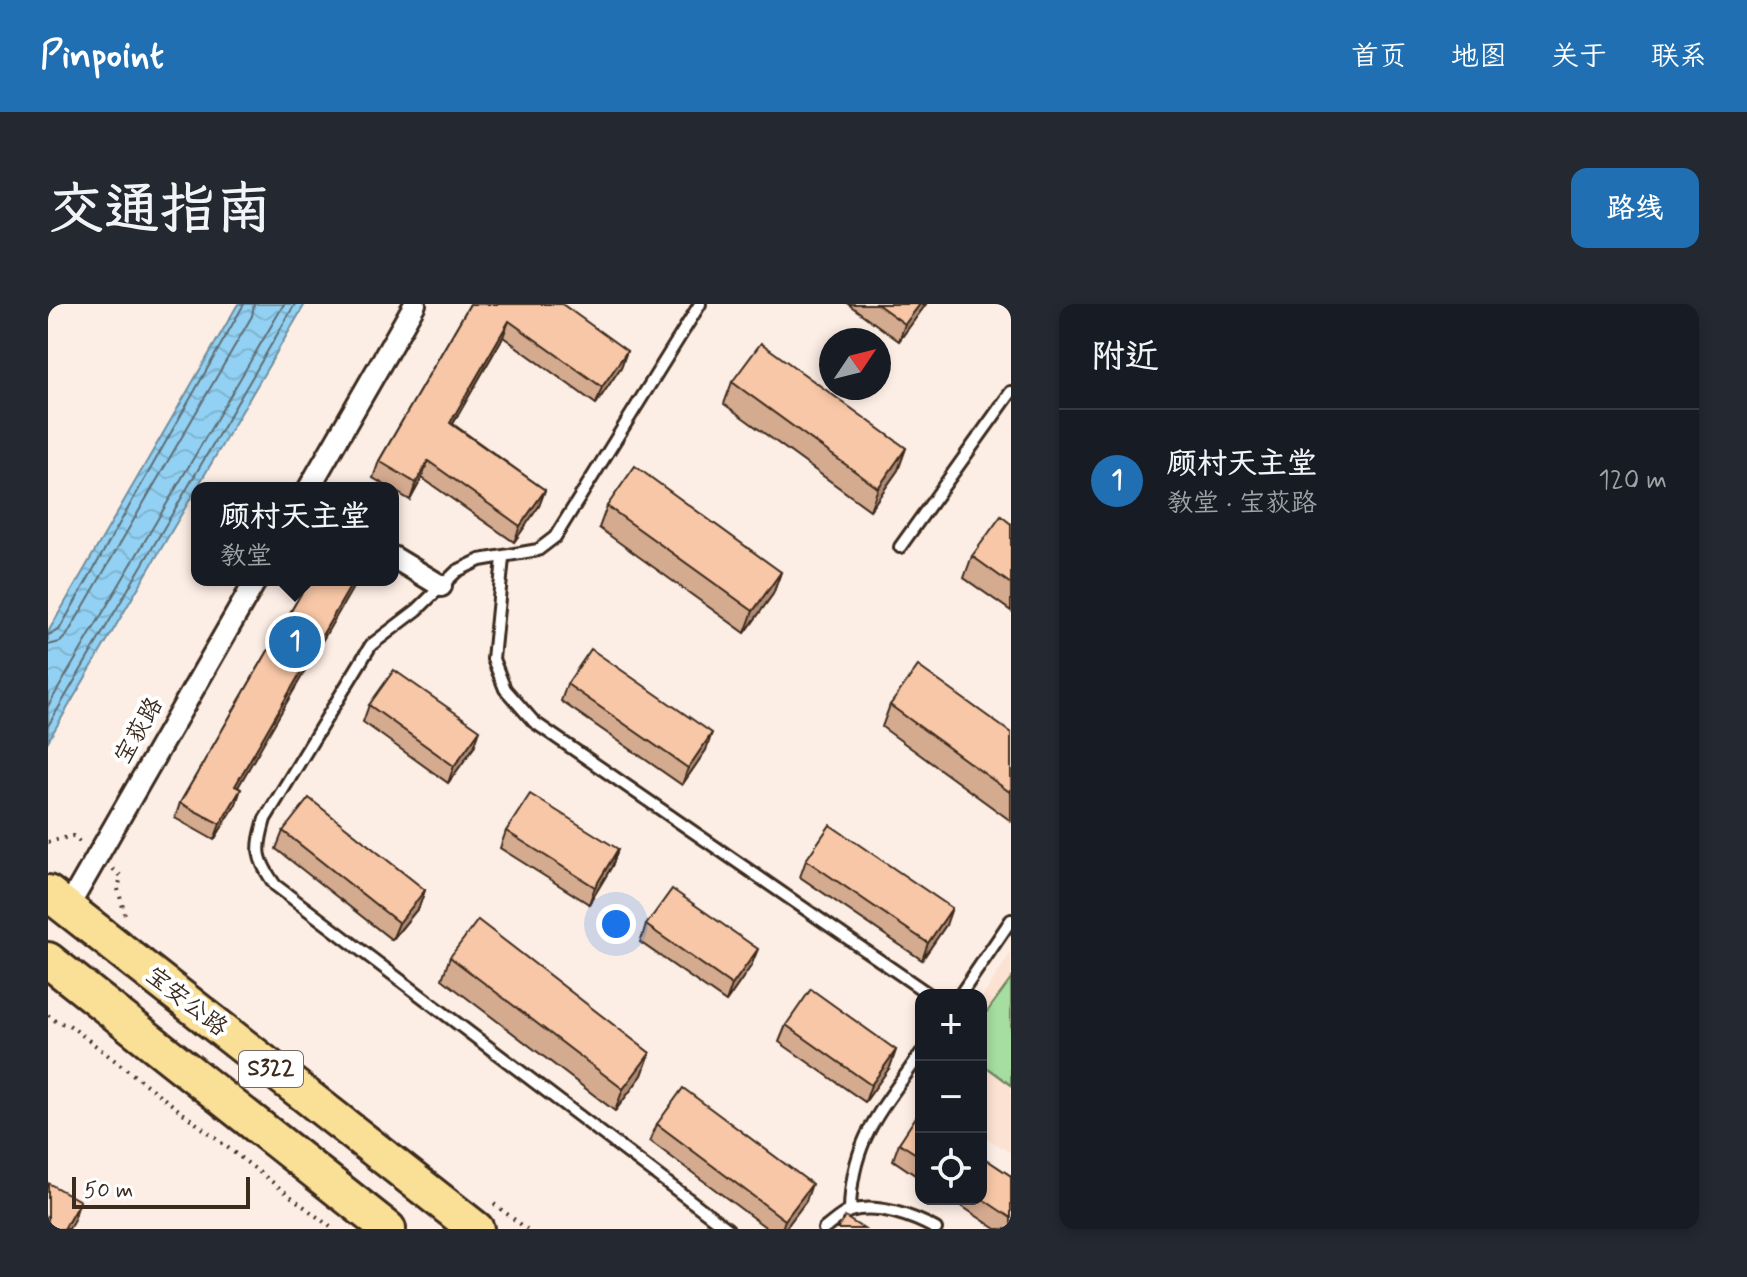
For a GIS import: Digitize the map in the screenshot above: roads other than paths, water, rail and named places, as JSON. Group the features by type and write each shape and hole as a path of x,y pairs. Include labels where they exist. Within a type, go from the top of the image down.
{"main road":[{"name":"宝安公路","path":"58,901 476,1229"},
{"name":"S322","path":"48,960 388,1229"}],"street":[{"path":"312,482 415,304"},
{"path":"399,561 441,586"},
{"name":"宝荻路","path":"58,901 252,586"}],"lane":[{"path":"700,304 555,537 538,550 480,560 457,571 417,610 371,645 265,819 258,842 259,863 275,885 728,1229"},
{"path":"900,547 1011,392"},
{"path":"503,558 493,659 505,689 534,722 921,989"},
{"path":"964,989 1011,920"},
{"path":"850,1211 854,1162 862,1139 916,1061"},
{"path":"824,1229 850,1211 896,1213 918,1218 936,1229"}],"water":[{"path":"238,304 305,304 200,482 191,482 191,498 48,741 48,632"}],"place":[{"name":"顾村天主堂","path":"295,642"}]}
